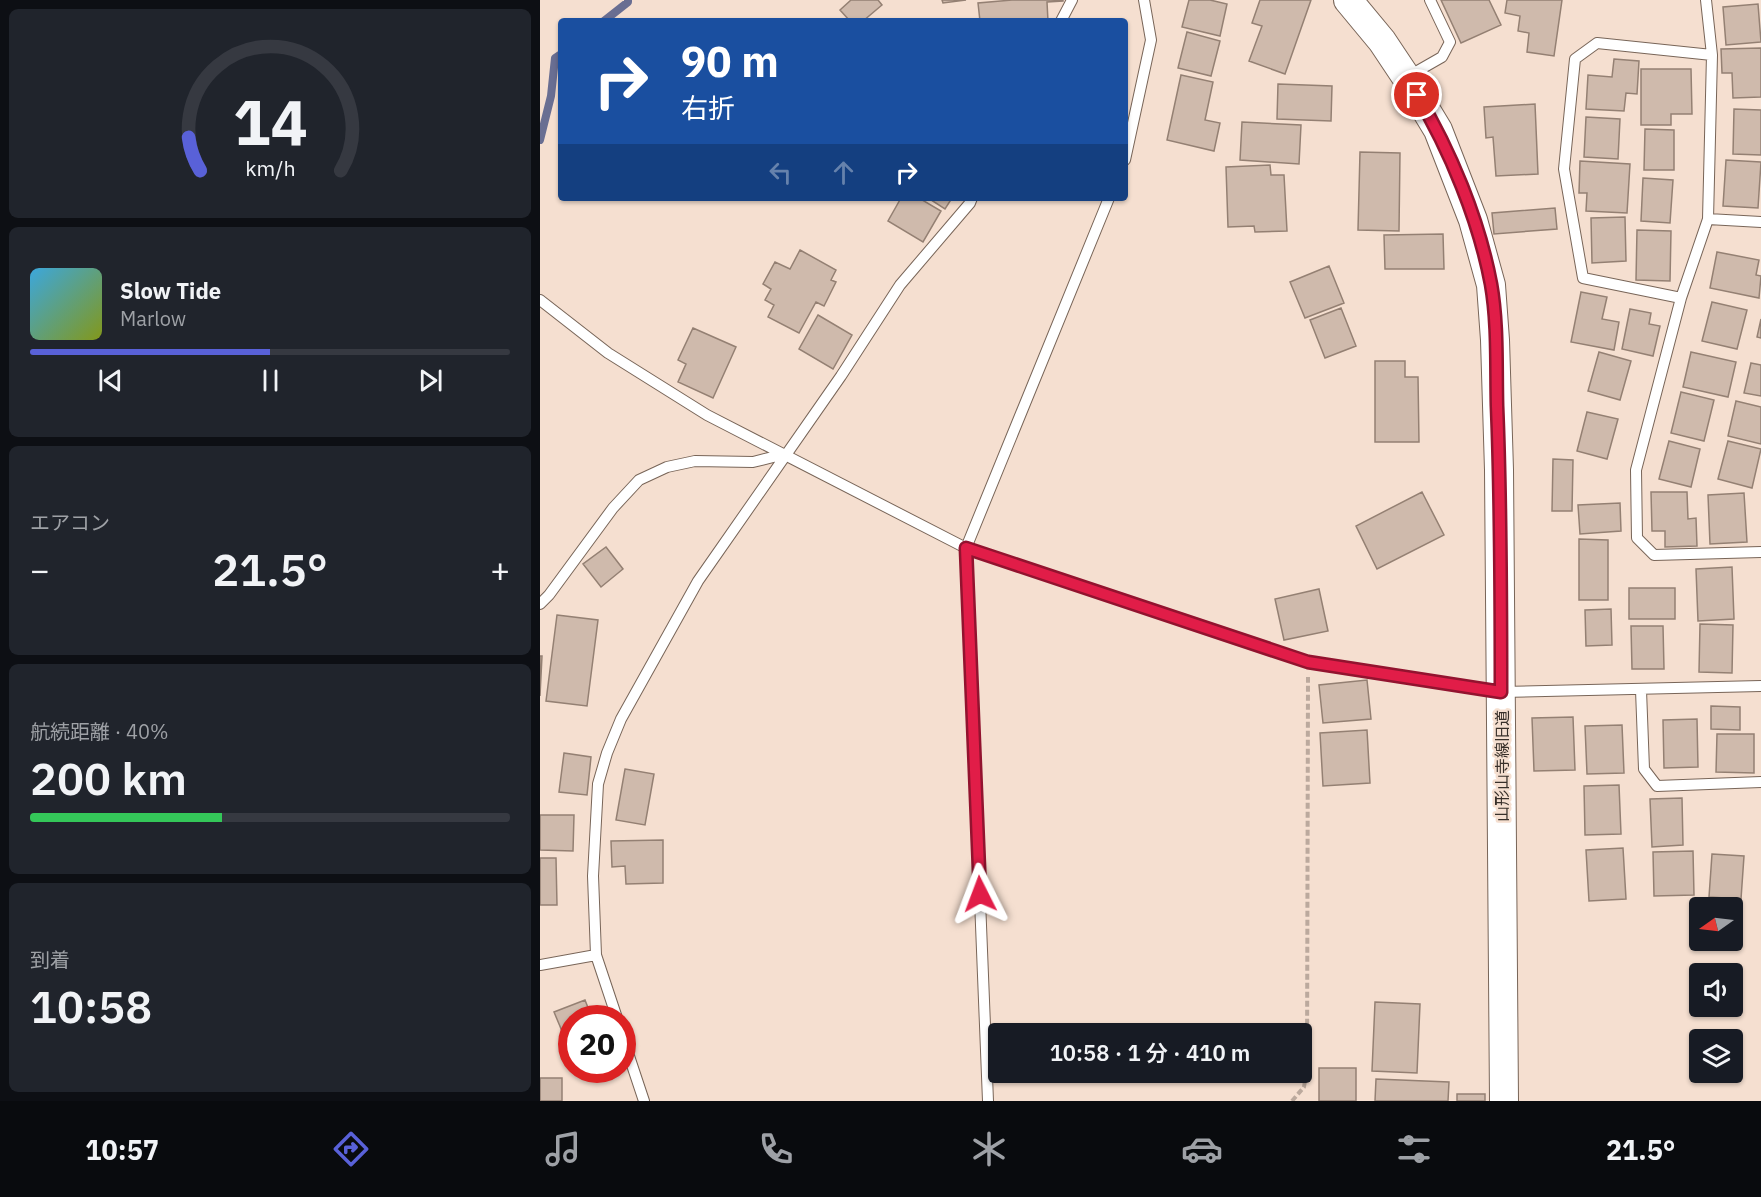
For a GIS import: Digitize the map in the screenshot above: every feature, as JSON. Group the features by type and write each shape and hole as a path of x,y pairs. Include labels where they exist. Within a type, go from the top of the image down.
{"street":[{"name":"山形山寺線旧道","path":"1348,0 1382,41 1437,130 1473,220 1491,285 1499,470 1504,1101"}],"lane":[{"path":"1062,18 1071,0"},
{"path":"1128,146 1150,40 1144,0"},
{"path":"1406,77 1442,57 1450,42 1430,0"},
{"path":"1706,0 1712,55 1708,219 1681,298 1635,470 1637,538 1654,555 1761,552"},
{"path":"1681,298 1583,278 1564,169 1575,59 1597,43 1712,55"},
{"path":"613,1005 596,955 593,876 598,784 607,753 621,719 698,581 841,376 900,285 971,201"},
{"path":"988,1101 966,548 1108,201"},
{"path":"1708,219 1761,222"},
{"path":"540,300 608,352 707,415 966,548 1308,662 1501,692 1761,686"},
{"path":"540,604 613,508 639,480 667,467 694,461 753,462 785,454"},
{"path":"1641,690 1644,769 1657,786 1761,782"},
{"path":"540,965 596,955"},
{"path":"636,1077 644,1101"}],"path":[{"path":"1292,1101 1304,1087 1307,1068 1308,662"}],"building":[{"path":"851,0 878,0 882,5 867,18 847,18 840,10"},
{"path":"942,0 966,0 943,3"},
{"path":"1063,0 1047,2 1048,18 980,18 978,3"},
{"path":"1189,0 1210,0 1227,4 1220,36 1182,27"},
{"path":"1260,0 1311,0 1285,74 1249,61 1262,26 1252,23"},
{"path":"1441,0 1489,0 1501,25 1461,43"},
{"path":"1507,0 1562,0 1554,56 1527,52 1529,33 1518,31 1520,16 1505,13"},
{"path":"1758,4 1761,42 1726,45 1723,7"},
{"path":"1187,32 1220,41 1211,76 1178,68"},
{"path":"1761,48 1761,97 1733,98 1732,73 1722,73 1721,49"},
{"path":"1614,59 1639,61 1637,94 1626,93 1624,111 1586,109 1588,75 1612,77"},
{"path":"1641,69 1691,69 1692,114 1671,114 1671,125 1641,125"},
{"path":"1181,75 1213,82 1205,120 1220,123 1214,151 1167,140"},
{"path":"1278,84 1332,86 1331,121 1277,119"},
{"path":"1535,104 1538,174 1496,176 1493,137 1486,138 1484,107"},
{"path":"1734,109 1761,110 1761,155 1733,154"},
{"path":"1586,117 1620,119 1618,159 1584,157"},
{"path":"1242,122 1301,125 1299,164 1240,160"},
{"path":"1645,129 1674,130 1674,170 1644,170"},
{"path":"1360,152 1400,153 1399,231 1358,230"},
{"path":"1726,160 1761,162 1758,208 1723,206"},
{"path":"1580,161 1630,164 1627,213 1586,211 1587,193 1579,193"},
{"path":"1270,165 1271,175 1284,175 1287,231 1255,232 1254,226 1228,227 1226,167"},
{"path":"1643,178 1673,180 1670,223 1641,221"},
{"path":"899,201 924,201 941,211 923,242 888,221"},
{"path":"933,201 950,201 945,209"},
{"path":"1555,208 1557,229 1494,234 1492,213"},
{"path":"1625,217 1626,261 1592,263 1591,218"},
{"path":"1637,230 1671,231 1670,281 1636,280"},
{"path":"1443,234 1444,269 1385,269 1384,235"},
{"path":"800,250 836,270 831,280 836,282 824,306 816,302 799,333 768,317 774,305 765,300 771,289 763,284 775,262 790,269"},
{"path":"1717,252 1759,260 1756,275 1761,276 1759,298 1710,288"},
{"path":"1329,266 1344,303 1305,318 1290,282"},
{"path":"1581,292 1607,297 1602,319 1619,322 1614,350 1571,342"},
{"path":"1712,302 1747,310 1737,349 1702,341"},
{"path":"1341,308 1356,346 1325,358 1310,320"},
{"path":"1630,309 1651,313 1649,324 1660,326 1653,356 1622,349"},
{"path":"818,315 852,335 833,369 799,349"},
{"path":"1761,319 1761,338 1757,337"},
{"path":"693,328 736,347 713,398 678,382 686,364 678,360"},
{"path":"1599,352 1631,361 1620,400 1588,391"},
{"path":"1691,352 1736,362 1728,397 1683,387"},
{"path":"1375,361 1405,361 1405,377 1418,377 1419,442 1375,442"},
{"path":"1751,363 1761,365 1761,396 1744,393"},
{"path":"1681,392 1714,400 1704,441 1671,433"},
{"path":"1736,401 1761,407 1761,444 1728,436"},
{"path":"1587,412 1618,419 1607,459 1577,451"},
{"path":"1669,441 1700,449 1691,487 1659,479"},
{"path":"1728,441 1761,449 1752,488 1718,479"},
{"path":"1553,459 1573,460 1572,511 1552,511"},
{"path":"1422,492 1444,535 1377,569 1356,526"},
{"path":"1651,492 1687,492 1688,519 1696,518 1697,546 1665,547 1665,531 1652,531"},
{"path":"1744,493 1747,542 1710,544 1708,495"},
{"path":"1620,503 1621,531 1580,534 1578,505"},
{"path":"1579,539 1608,540 1608,600 1579,600"},
{"path":"606,547 623,569 601,587 583,564"},
{"path":"1732,567 1734,619 1698,621 1696,569"},
{"path":"1629,588 1675,588 1675,619 1629,619"},
{"path":"1319,589 1328,631 1284,640 1275,599"},
{"path":"1611,609 1612,645 1586,646 1585,610"},
{"path":"557,615 598,620 587,706 546,701"},
{"path":"1700,624 1733,625 1732,673 1699,672"},
{"path":"1631,626 1663,626 1664,669 1632,669"},
{"path":"540,656 542,656 540,696"},
{"path":"1367,680 1371,719 1323,723 1319,685"},
{"path":"1711,706 1740,707 1740,730 1711,729"},
{"path":"1573,717 1575,770 1534,771 1532,718"},
{"path":"1697,719 1698,767 1664,768 1663,720"},
{"path":"1622,725 1624,773 1587,774 1585,726"},
{"path":"1367,730 1370,783 1323,786 1320,733"},
{"path":"1717,734 1754,734 1754,773 1716,772"},
{"path":"564,753 591,757 587,795 559,792"},
{"path":"625,769 654,774 645,825 616,820"},
{"path":"1619,785 1621,834 1585,835 1584,786"},
{"path":"1682,798 1683,845 1652,847 1650,799"},
{"path":"540,815 574,815 573,851 540,850"},
{"path":"663,840 663,883 626,884 625,866 612,867 611,841"},
{"path":"1623,848 1626,899 1589,901 1586,850"},
{"path":"1693,851 1694,895 1654,896 1653,852"},
{"path":"1712,854 1744,856 1741,897 1709,897"},
{"path":"540,858 556,858 557,905 540,905"},
{"path":"585,1000 587,1005 572,1005"},
{"path":"1375,1002 1420,1004 1417,1073 1372,1071"},
{"path":"1319,1068 1356,1068 1356,1101 1319,1101"},
{"path":"540,1078 558,1078 558,1083 562,1083 562,1101 540,1101"},
{"path":"1376,1079 1449,1082 1448,1101 1375,1101"},
{"path":"1457,1094 1485,1094 1485,1101 1457,1101"}],"waterway":[{"path":"608,18 628,0"},
{"path":"540,140 551,96 555,58 558,56"}],"route":[{"path":"980,894 966,548 1308,662 1501,692 1499,470 1491,285 1473,220 1437,130 1417,95"}]}
